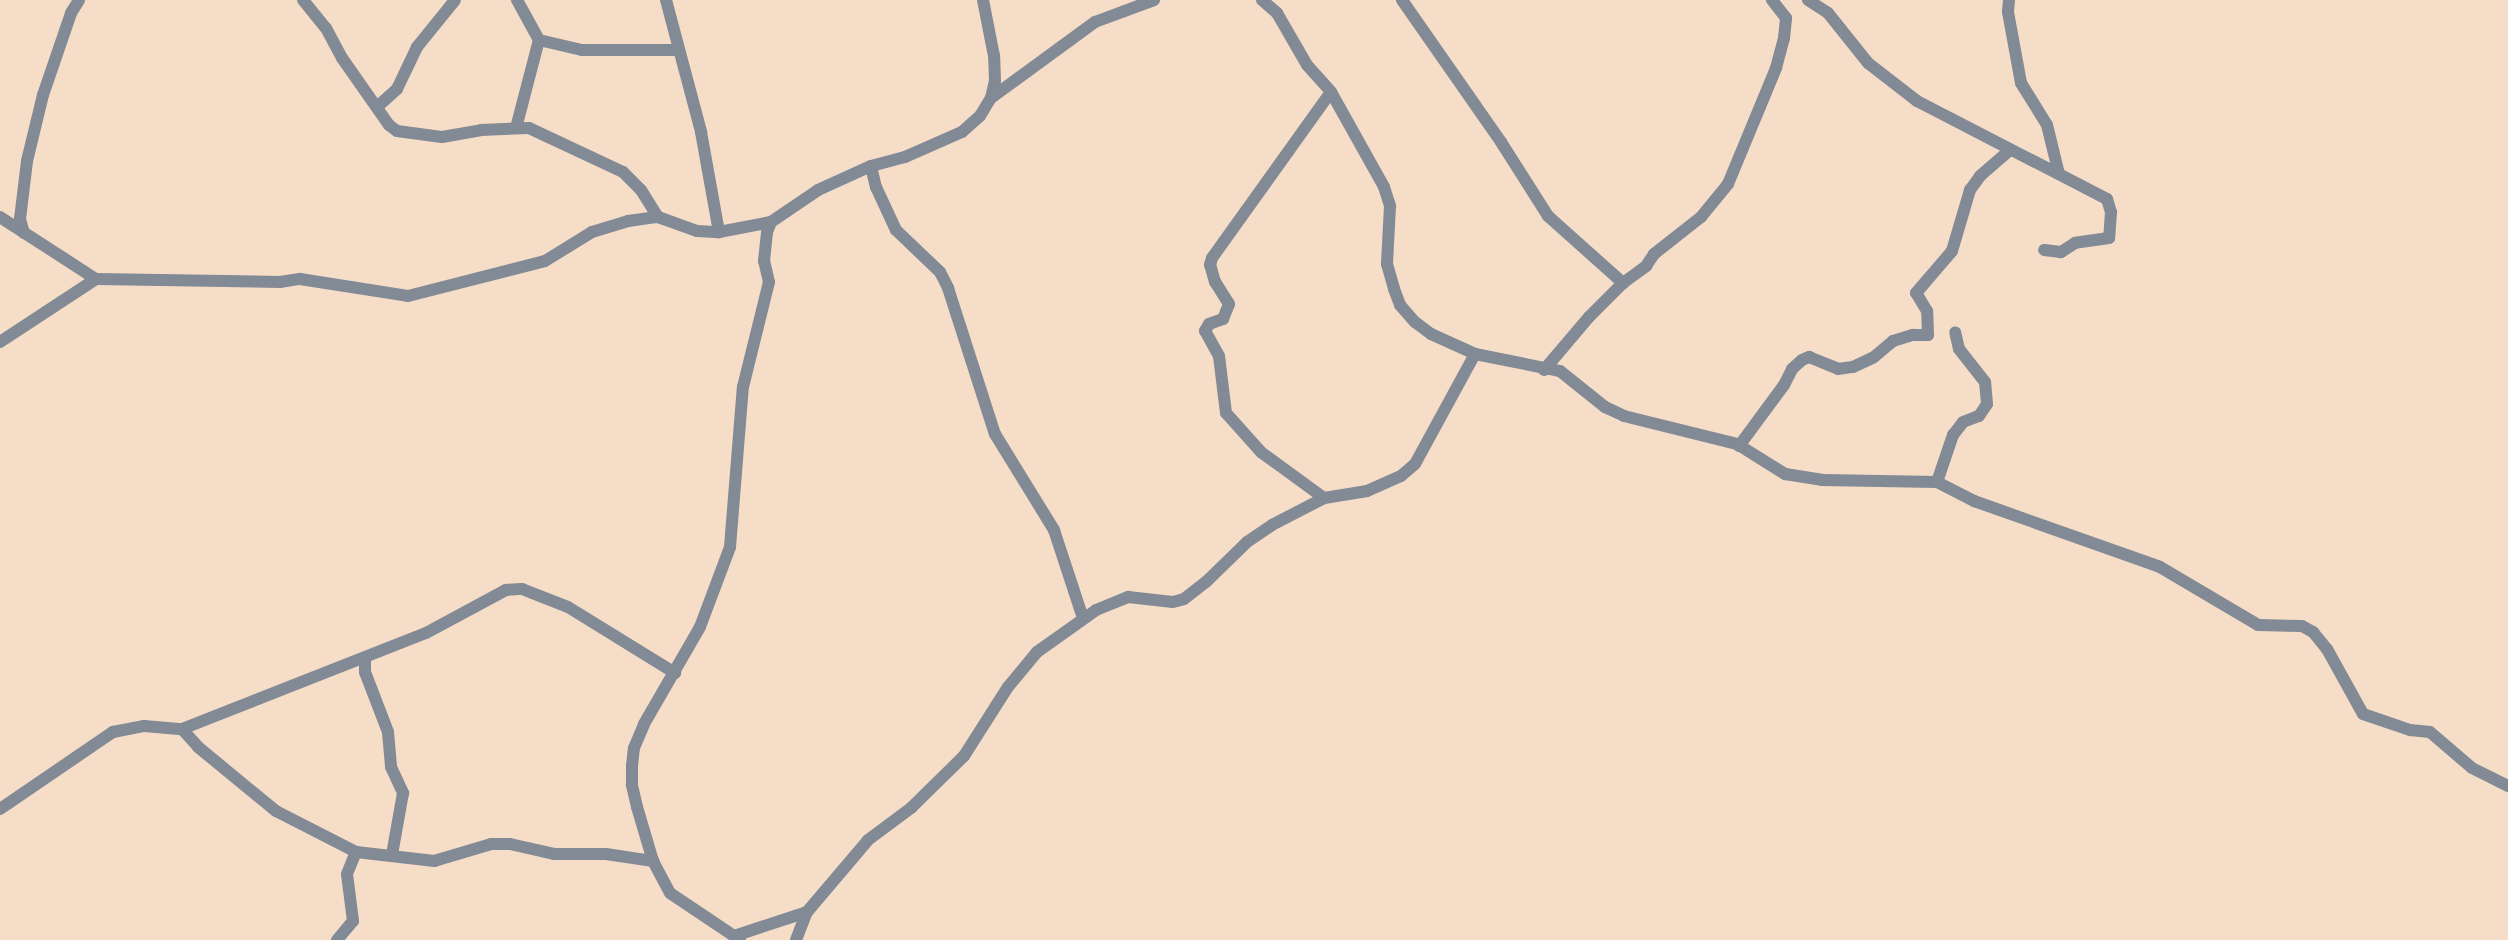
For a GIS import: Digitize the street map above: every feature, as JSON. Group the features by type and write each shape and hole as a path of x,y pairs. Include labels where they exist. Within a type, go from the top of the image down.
{"street":[{"path":"24,233 20,219 27,161 43,95 71,13 79,0"},
{"path":"303,0 326,28 342,58 397,131 442,137 528,128 623,172 641,190 658,216"},
{"path":"377,107 397,89 417,47 455,0"},
{"path":"516,128 539,40 517,0"},
{"path":"666,0 701,132 719,232"},
{"path":"0,217 96,279 280,282 300,279 408,296 545,261 592,232 628,221 658,216 697,231 719,232 771,222 818,190 871,166 905,158 962,132 980,116 991,97 995,81 994,56 984,0"},
{"path":"991,97 1095,22 1154,0"},
{"path":"1262,0 1277,13 1307,65 1331,92 1384,187 1390,206 1387,264 1400,305 1415,322 1431,334 1475,354 1544,370 1560,371 1605,407 1624,416 1740,446 1786,474 1822,480 1937,482 1974,501 2160,566 2258,625 2302,626 2312,632 2327,649 2363,714 2410,730 2430,732 2472,768 2508,786"},
{"path":"1402,0 1450,72 1502,142 1548,216 1623,284"},
{"path":"1544,370 1623,284 1701,217 1728,184 1776,68 1784,38 1786,18 1772,0"},
{"path":"1808,0 1828,12 1868,63 1917,101 2108,199 2111,212 2109,238 2075,243 2061,251 2044,250"},
{"path":"2009,0 2008,12 2021,83 2047,125 2059,174"},
{"path":"539,40 582,50 679,50"},
{"path":"1324,498 1261,452 1226,413 1219,356 1205,331 1209,324 1223,319 1229,304 1216,282 1210,265 1212,258 1331,92"},
{"path":"1740,446 1784,385 1792,369 1802,360 1809,357 1838,369 1853,367 1874,358 1892,341 1913,335 1928,335 1927,311 1916,293 1952,250 1970,190 1980,176 2010,150"},
{"path":"871,166 876,187 896,230 940,272 948,288 995,435 1054,530 1083,618"},
{"path":"771,222 765,244 769,282 739,416 730,547 700,627 634,748 632,785 653,861 670,893 737,938 807,912"},
{"path":"0,342 96,279"},
{"path":"1937,482 1953,435 1963,422 1979,416 1987,404 1985,382 1959,349 1955,332"},
{"path":"796,940 807,912 868,840 911,808 964,756 1008,687 1037,652 1083,618 1128,597 1173,602 1184,598 1206,582 1247,542 1272,525 1324,498 1367,491 1401,476 1415,464 1475,354"},
{"path":"0,809 113,732 144,726 166,730 182,729 426,633 506,590 522,589 592,620 675,673"},
{"path":"365,659 365,672 388,732 391,767 403,793 392,855"},
{"path":"182,729 198,747 276,811 356,852 434,862 491,844 510,844 554,854 606,854 653,861"},
{"path":"337,940 353,921 346,874 356,852"}]}
